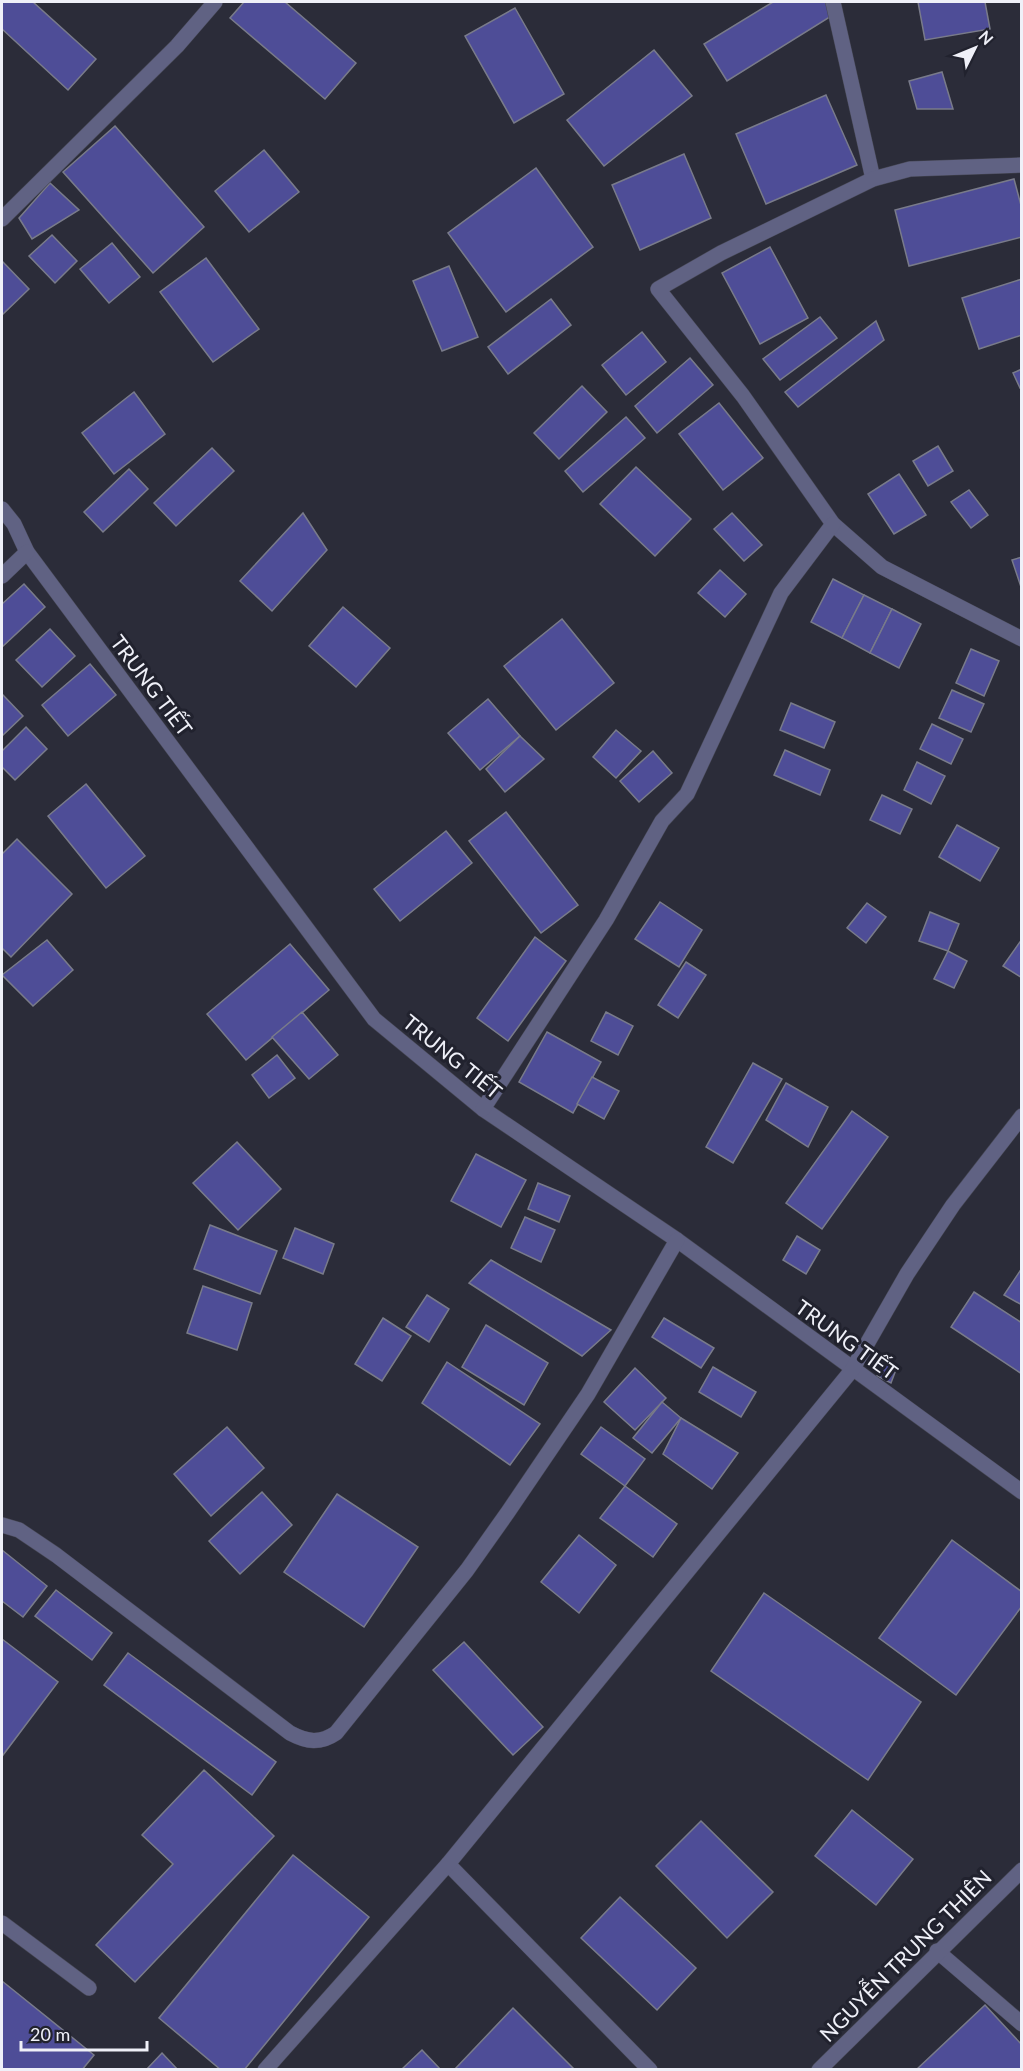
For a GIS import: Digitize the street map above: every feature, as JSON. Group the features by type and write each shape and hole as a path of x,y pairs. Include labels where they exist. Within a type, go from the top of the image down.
{"street":[{"path":"2,219 177,46 215,2"},
{"path":"833,2 873,179"},
{"path":"1022,165 910,169 873,179 721,253 658,289 743,396 833,524 882,567 1022,639"},
{"name":"TRUNG TIẾT","path":"2,509 14,524 27,552 374,1019 483,1109 677,1240 1022,1492"},
{"path":"483,1109 606,920 662,821 687,794 781,592 833,524"},
{"path":"2,576 27,552"},
{"path":"265,2070 448,1864 852,1370 907,1274 953,1205 1022,1116"},
{"path":"2,1525 19,1530 56,1555 290,1733 309,1741 329,1738 336,1733 459,1580 508,1512 588,1394 677,1240"},
{"path":"448,1864 650,2070"},
{"name":"NGUYỄN TRUNG THIÊN","path":"819,2070 937,1951 1022,1870"},
{"path":"2,1923 89,1988"},
{"path":"937,1951 1022,2024"}],"building":[{"path":"2,2 33,2 96,59 68,90 2,29"},
{"path":"244,2 285,2 356,63 325,99 230,18"},
{"path":"773,2 825,2 833,15 727,81 704,44"},
{"path":"918,2 985,2 990,29 925,40"},
{"path":"515,8 564,94 514,123 465,36"},
{"path":"654,50 692,96 604,166 567,120"},
{"path":"942,72 953,109 917,109 909,81"},
{"path":"826,95 857,165 766,204 736,134"},
{"path":"115,126 204,227 153,273 63,172"},
{"path":"264,150 299,192 249,232 215,191"},
{"path":"684,154 711,218 640,250 612,185"},
{"path":"536,168 593,247 506,312 448,233"},
{"path":"1014,179 1022,209 1022,237 909,266 895,210"},
{"path":"50,183 79,210 32,239 19,218"},
{"path":"52,235 77,261 55,283 29,256"},
{"path":"112,243 140,277 109,303 80,269"},
{"path":"770,247 808,318 760,344 722,273"},
{"path":"206,258 259,329 213,362 160,292"},
{"path":"2,261 29,289 2,315"},
{"path":"449,266 478,337 442,351 413,281"},
{"path":"1022,279 1022,335 979,349 962,298"},
{"path":"551,299 571,325 508,374 488,347"},
{"path":"820,317 837,338 780,380 763,359"},
{"path":"876,321 884,340 798,407 785,392"},
{"path":"642,332 666,362 626,395 602,365"},
{"path":"690,358 713,385 657,433 635,406"},
{"path":"1022,369 1022,387 1020,388 1013,373"},
{"path":"582,386 607,412 559,459 534,433"},
{"path":"134,392 165,434 114,474 82,433"},
{"path":"719,403 763,458 723,490 679,434"},
{"path":"626,417 645,438 583,492 565,471"},
{"path":"938,446 953,471 928,486 913,461"},
{"path":"212,448 234,471 176,526 154,503"},
{"path":"636,467 691,519 655,556 600,504"},
{"path":"129,469 148,489 103,532 84,512"},
{"path":"899,474 926,515 894,534 868,494"},
{"path":"969,490 988,515 971,528 951,502"},
{"path":"303,513 327,550 272,611 240,581"},
{"path":"732,513 762,545 744,561 714,529"},
{"path":"1022,557 1022,590 1012,560"},
{"path":"720,570 746,594 725,617 698,593"},
{"path":"833,579 864,595 842,638 811,622"},
{"path":"24,584 45,607 2,647 2,604"},
{"path":"864,595 892,609 870,653 842,638"},
{"path":"343,607 390,648 356,687 309,646"},
{"path":"892,609 921,624 899,668 870,653"},
{"path":"562,619 614,683 556,730 504,666"},
{"path":"50,629 75,656 42,687 16,660"},
{"path":"971,649 999,661 984,696 956,683"},
{"path":"90,664 116,695 68,736 42,705"},
{"path":"952,690 984,704 971,732 939,718"},
{"path":"2,696 23,716 2,736"},
{"path":"488,699 520,736 480,770 448,733"},
{"path":"791,703 835,722 824,748 780,730"},
{"path":"932,724 963,739 951,764 920,749"},
{"path":"26,727 47,749 15,780 2,767 2,751"},
{"path":"616,730 641,751 616,778 593,757"},
{"path":"520,736 544,759 505,792 486,769"},
{"path":"785,750 830,770 820,795 774,775"},
{"path":"653,751 672,773 639,802 620,781"},
{"path":"917,762 945,776 931,804 904,790"},
{"path":"86,784 145,856 106,888 48,816"},
{"path":"882,795 912,809 900,834 870,820"},
{"path":"506,812 578,905 541,933 469,841"},
{"path":"957,825 999,848 980,881 939,857"},
{"path":"446,831 472,863 400,921 374,889"},
{"path":"17,839 72,894 11,957 2,948 2,854"},
{"path":"660,902 702,930 679,967 635,939"},
{"path":"867,903 886,917 866,943 847,928"},
{"path":"930,912 959,924 948,951 919,941"},
{"path":"535,937 566,961 508,1041 477,1018"},
{"path":"1022,939 1022,978 1003,966"},
{"path":"47,940 73,970 33,1006 2,975"},
{"path":"290,944 329,990 246,1060 207,1014"},
{"path":"948,951 967,961 954,988 934,979"},
{"path":"686,962 706,975 678,1018 658,1005"},
{"path":"302,1012 338,1055 309,1079 272,1037"},
{"path":"606,1012 633,1026 618,1055 591,1041"},
{"path":"547,1032 601,1062 573,1113 519,1082"},
{"path":"277,1055 295,1078 269,1098 252,1075"},
{"path":"753,1063 782,1079 733,1163 706,1147"},
{"path":"592,1077 619,1091 604,1119 577,1104"},
{"path":"786,1083 828,1107 808,1147 766,1120"},
{"path":"852,1111 888,1137 822,1229 786,1203"},
{"path":"237,1142 281,1189 238,1230 193,1183"},
{"path":"476,1154 526,1180 501,1227 451,1201"},
{"path":"538,1183 570,1196 559,1222 528,1209"},
{"path":"525,1217 555,1230 541,1262 511,1248"},
{"path":"210,1225 277,1251 260,1294 194,1269"},
{"path":"295,1228 334,1244 323,1274 283,1258"},
{"path":"797,1236 820,1250 806,1274 783,1260"},
{"path":"491,1260 611,1330 582,1356 469,1283"},
{"path":"1022,1268 1022,1305 1004,1295"},
{"path":"203,1286 252,1303 237,1350 187,1333"},
{"path":"974,1292 1022,1323 1022,1374 951,1327"},
{"path":"427,1295 449,1309 429,1342 406,1327"},
{"path":"383,1318 411,1336 382,1381 355,1364"},
{"path":"664,1318 714,1348 701,1368 652,1337"},
{"path":"486,1325 548,1363 524,1405 462,1367"},
{"path":"884,1361 897,1367 891,1383 877,1376"},
{"path":"447,1362 540,1424 510,1465 422,1403"},
{"path":"713,1367 756,1392 741,1417 699,1392"},
{"path":"635,1368 666,1398 635,1430 604,1402"},
{"path":"662,1402 681,1418 652,1453 633,1438"},
{"path":"681,1418 738,1453 712,1489 663,1454"},
{"path":"227,1427 264,1468 211,1516 174,1474"},
{"path":"601,1427 645,1459 625,1486 581,1454"},
{"path":"625,1486 677,1524 653,1557 600,1518"},
{"path":"262,1492 292,1525 240,1574 209,1541"},
{"path":"337,1494 418,1547 364,1627 284,1572"},
{"path":"579,1535 616,1565 579,1613 541,1582"},
{"path":"952,1540 1022,1592 1022,1606 956,1695 879,1638"},
{"path":"2,1550 47,1586 23,1617 2,1601"},
{"path":"56,1590 112,1633 92,1660 35,1616"},
{"path":"764,1593 921,1702 868,1780 711,1671"},
{"path":"2,1639 58,1682 3,1755 2,1754"},
{"path":"464,1642 543,1727 513,1755 433,1670"},
{"path":"128,1653 276,1762 252,1795 104,1685"},
{"path":"204,1770 274,1836 135,1982 96,1945 173,1864 142,1835"},
{"path":"852,1810 913,1859 876,1905 815,1856"},
{"path":"701,1821 773,1892 727,1938 656,1866"},
{"path":"293,1855 369,1917 244,2070 221,2070 159,2018"},
{"path":"620,1897 696,1968 657,2010 581,1938"},
{"path":"2,1981 94,2055 82,2070 2,2070"},
{"path":"985,2005 1022,2045 1022,2070 916,2070"},
{"path":"513,2008 575,2070 454,2070"},
{"path":"422,2050 441,2070 401,2070"},
{"path":"162,2053 178,2070 146,2070"}]}
